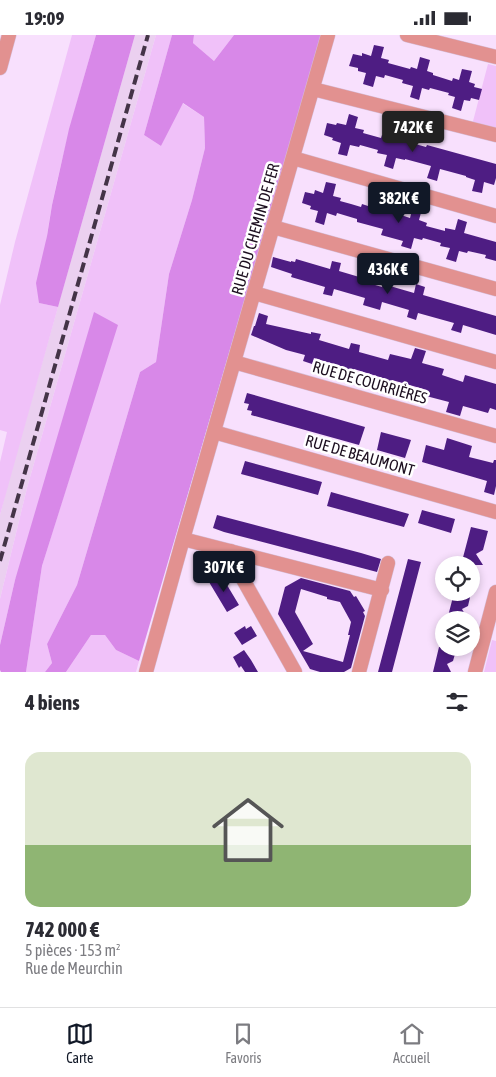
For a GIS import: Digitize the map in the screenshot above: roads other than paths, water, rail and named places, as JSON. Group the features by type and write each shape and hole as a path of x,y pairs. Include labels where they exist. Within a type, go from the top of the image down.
{"street":[{"path":"0,68 9,35"},
{"name":"RUE DU CHEMIN DE FER","path":"146,672 328,35"},
{"path":"407,35 496,57"},
{"path":"313,89 496,135"},
{"path":"293,158 496,216"},
{"path":"273,227 496,289"},
{"path":"254,293 496,362"},
{"name":"RUE DE COURRIÈRES","path":"234,363 496,436"},
{"name":"RUE DE BEAUMONT","path":"214,432 496,512"},
{"path":"183,539 382,589"},
{"path":"231,551 240,574 295,672"},
{"path":"359,672 388,563"},
{"path":"475,672 491,632 496,592"}],"railway":[{"path":"0,561 148,35"}]}
